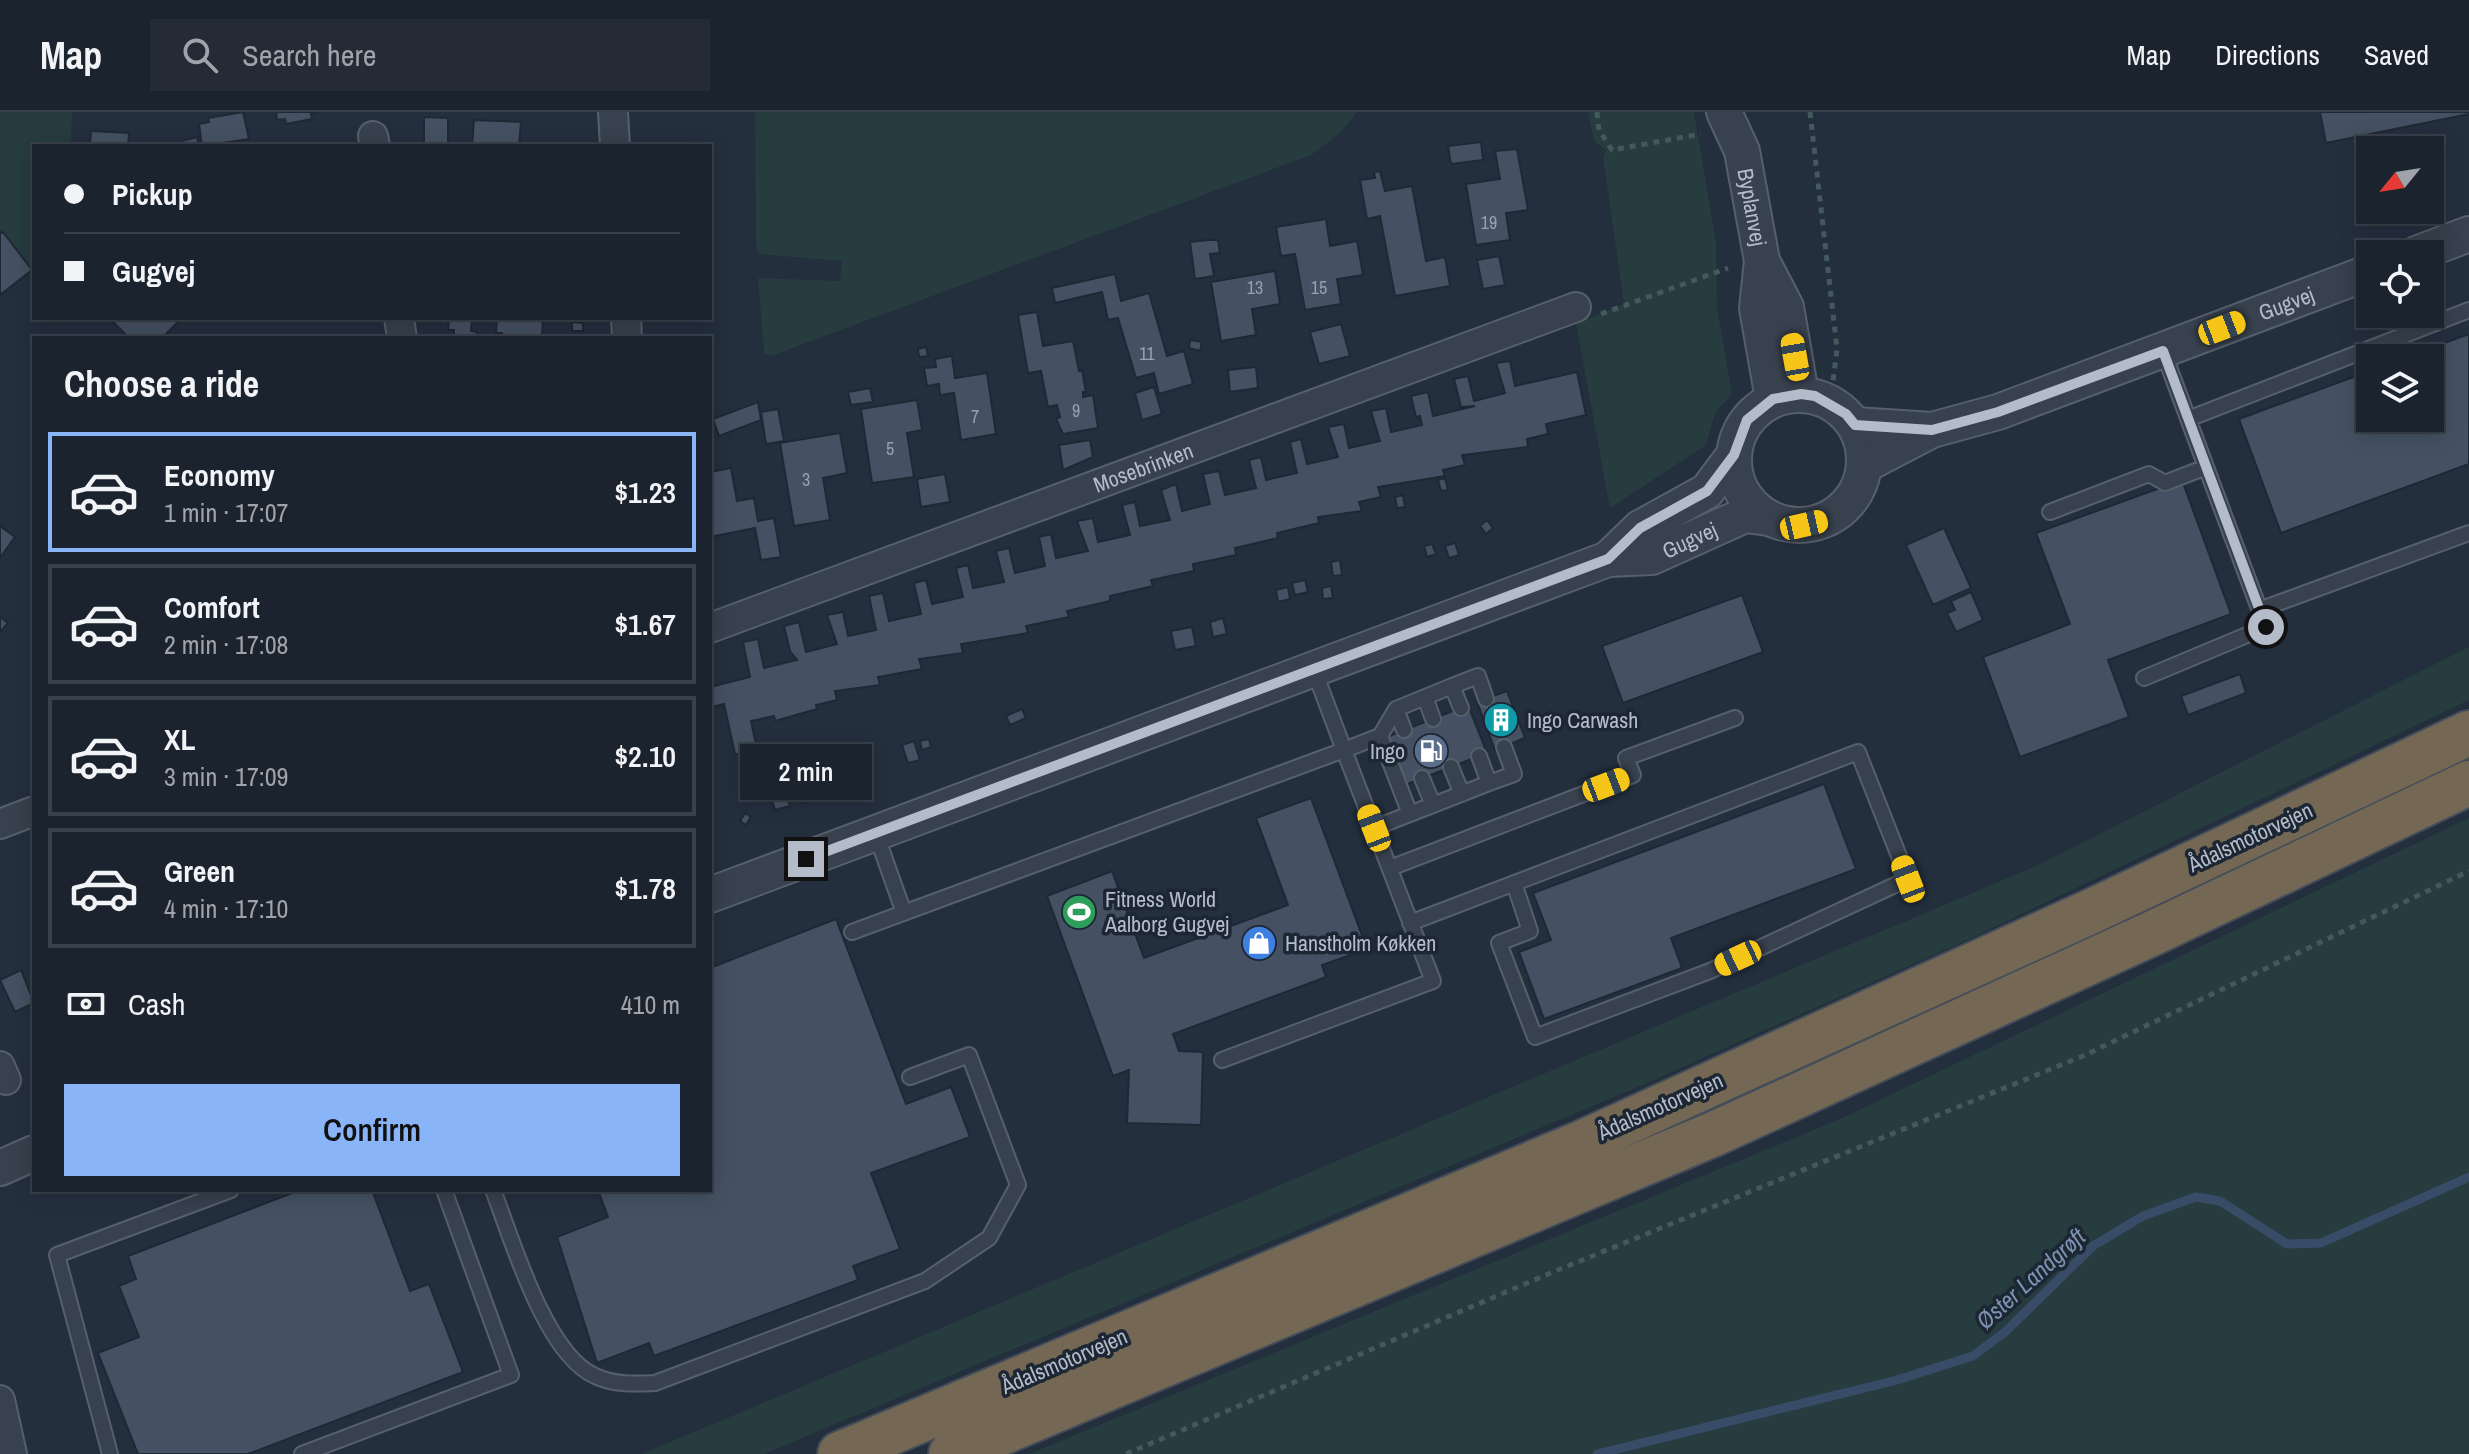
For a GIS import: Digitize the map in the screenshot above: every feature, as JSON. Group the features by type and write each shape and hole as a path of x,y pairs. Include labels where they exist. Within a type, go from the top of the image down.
{"highway":[{"name":"Ådalsmotorvejen","path":"840,1454 1579,1144 2092,911 2469,733"},
{"name":"Ådalsmotorvejen","path":"951,1454 1716,1133 2153,933 2469,783"}],"street":[{"path":"613,112 615,144"},
{"name":"Byplanvej","path":"1746,112 1742,151 1762,261 1757,308 1801,398"},
{"name":"Byplanvej","path":"1712,122 1742,151"},
{"path":"2444,243 2469,234"},
{"name":"Gugvej","path":"1865,465 1932,430 1998,412 2356,277"},
{"name":"Mosebrinken","path":"712,627 1576,307"},
{"path":"1801,398 1855,425 1864,448 1865,465 1852,500 1839,512 1804,525 1769,518 1743,494 1737,479 1734,455 1747,420 1801,398"},
{"name":"Gugvej","path":"1855,425 1932,430"},
{"name":"Gugvej","path":"1608,559 1640,528 1707,491 1734,455"},
{"name":"Gugvej","path":"712,894 1608,559 1652,557 1733,518 1745,515 1769,518"},
{"path":"0,824 32,812"},
{"path":"0,1168 32,1154"},
{"path":"2,1416 12,1454"}],"lane":[{"path":"2188,419 2469,310"},
{"path":"2144,678 2266,627 2163,351"},
{"path":"2050,512 2149,474 2165,483 2206,467"},
{"path":"2259,610 2469,533"},
{"path":"1222,1060 1433,981 1314,669"},
{"path":"852,932 1380,736 1396,709 1478,676 1486,699"},
{"path":"1452,686 1461,708"},
{"path":"1425,697 1433,719"},
{"path":"1396,709 1404,730"},
{"path":"1390,868 1633,775 1626,758 1735,718"},
{"path":"1380,736 1410,814"},
{"path":"1374,828 1514,774 1504,747"},
{"path":"1410,923 1514,883 1858,752 1908,879 1710,971 1535,1037 1499,943 1530,931 1514,883"},
{"path":"1479,756 1489,783"},
{"path":"1451,767 1462,794"},
{"path":"1422,778 1433,805"},
{"path":"876,833 904,913"},
{"path":"494,1192 534,1299 571,1360 594,1376 625,1384 655,1383 925,1281 989,1238 1018,1185 969,1055 910,1077"},
{"path":"110,1454 57,1255 226,1192"},
{"path":"302,1454 511,1375 445,1192"}],"path":[{"path":"1597,112 1599,130 1612,150 1712,122"},
{"path":"1801,398 1835,383 1837,349 1810,112"},
{"path":"1728,256 1728,281"},
{"path":"1576,307 1576,324 1728,268"},
{"path":"1126,1454 1553,1272 2083,1056 2469,871"}],"green space":[{"path":"0,112 72,112 71,144 32,144 32,269 0,228"},
{"path":"755,112 1357,112 1340,133 1311,155 771,356 764,353 758,278 840,281 842,261 759,254 756,244"},
{"path":"1588,112 1694,112 1716,243 1717,308 1732,394 1715,413 1706,445 1610,508 1576,324 1624,304 1603,156 1606,151 1594,141"},
{"path":"2469,647 2469,700 1965,941 1638,1087 764,1454 642,1454 2034,867"},
{"path":"2469,818 2469,1454 1029,1454 1838,1120"}],"building":[{"path":"243,112 249,139 202,144 199,124 209,122 208,118"},
{"path":"276,112 320,112 311,114 312,119 286,124 285,119 277,120"},
{"path":"2320,112 2469,112 2469,114 2326,143"},
{"path":"424,117 448,118 448,144 424,144"},
{"path":"474,120 521,122 519,144 472,144"},
{"path":"91,131 129,133 128,144 90,144"},
{"path":"197,137 199,144 183,144 182,141"},
{"path":"1481,142 1483,160 1451,164 1448,146"},
{"path":"1517,149 1528,210 1506,213 1510,240 1476,245 1466,184 1500,179 1495,151"},
{"path":"1380,171 1385,191 1412,186 1426,261 1445,257 1450,286 1395,296 1380,216 1367,219 1360,180 1375,178 1374,172"},
{"path":"1326,219 1330,246 1357,241 1363,275 1337,279 1341,304 1305,310 1295,254 1281,256 1276,227"},
{"path":"3,232 32,270 0,295 0,234"},
{"path":"1218,240 1220,253 1210,254 1214,276 1195,279 1190,242"},
{"path":"1499,256 1505,285 1483,289 1477,260"},
{"path":"1275,271 1280,304 1252,309 1256,335 1221,341 1211,282"},
{"path":"1115,274 1121,301 1149,293 1167,356 1184,351 1193,384 1159,394 1154,373 1136,378 1118,318 1108,320 1102,292 1055,303 1052,288"},
{"path":"1037,312 1043,346 1073,341 1086,392 1083,392 1083,397 1093,395 1098,428 1063,434 1056,419 1060,417 1057,405 1048,407 1041,371 1028,373 1018,315"},
{"path":"111,320 180,320 164,336 127,336"},
{"path":"449,320 472,320 471,331 477,332 477,336 454,336 454,330 448,330"},
{"path":"497,320 543,320 544,336 502,336 502,333 496,333"},
{"path":"572,322 583,323 583,331 572,331"},
{"path":"1341,324 1350,356 1319,364 1310,332"},
{"path":"2469,334 2469,464 2281,533 2239,419 2356,376 2356,432 2444,432 2442,344"},
{"path":"1190,340 1202,342 1200,351 1189,348"},
{"path":"926,347 928,356 919,357 918,349"},
{"path":"952,356 955,378 987,373 996,434 961,440 954,393 940,395 939,384 927,386 924,368 936,367 935,359"},
{"path":"1510,361 1515,386 1577,372 1586,415 1546,424 1548,434 1527,439 1528,447 1462,455 1465,465 1443,470 1445,476 1378,487 1381,497 1359,502 1362,511 1318,517 1319,523 1277,533 1278,538 1235,548 1236,555 1193,564 1194,571 1151,580 1153,586 1110,596 1110,601 1067,611 1069,617 1026,626 1028,633 961,644 963,653 919,659 922,669 878,677 880,685 835,691 837,700 816,705 817,709 775,721 774,716 751,721 757,749 752,750 753,754 735,754 724,704 712,707 712,686 750,677 743,642 758,639 764,668 797,660 790,651 784,626 799,622 806,652 837,644 827,615 843,612 848,636 876,630 869,596 883,593 889,621 921,614 914,583 926,580 932,604 963,597 956,568 968,565 973,588 1004,582 996,551 1009,548 1015,573 1045,566 1039,537 1051,534 1056,558 1088,551 1077,521 1093,518 1098,542 1130,535 1122,505 1135,502 1140,526 1170,520 1161,490 1176,484 1182,511 1210,504 1203,474 1219,471 1225,495 1256,488 1249,460 1261,457 1266,480 1297,473 1290,442 1301,439 1307,464 1338,457 1328,427 1344,424 1349,448 1380,441 1371,411 1386,408 1391,432 1422,425 1420,416 1416,417 1411,396 1428,392 1433,416 1475,406 1461,407 1454,379 1468,376 1474,401 1505,393 1496,363"},
{"path":"1256,367 1258,388 1230,392 1228,370"},
{"path":"1154,387 1162,414 1142,420 1135,393"},
{"path":"870,388 873,402 851,405 848,392"},
{"path":"917,400 922,430 907,433 914,477 872,483 861,409"},
{"path":"758,402 761,420 719,436 713,419"},
{"path":"778,409 784,441 766,444 761,412"},
{"path":"840,433 847,473 823,478 830,520 794,526 780,443"},
{"path":"1090,440 1093,457 1063,470 1059,445"},
{"path":"731,468 737,501 754,498 758,521 774,518 781,557 761,560 755,528 712,537 712,472"},
{"path":"945,474 950,502 921,507 917,479"},
{"path":"1445,478 1448,490 1441,491 1438,480"},
{"path":"2182,480 2231,614 2108,660 2129,717 2020,757 1983,657 2070,624 2036,533"},
{"path":"1403,495 1405,507 1397,508 1395,497"},
{"path":"1487,520 1493,528 1486,534 1480,526"},
{"path":"0,526 15,537 0,558"},
{"path":"1944,528 1971,588 1933,605 1906,545"},
{"path":"1455,543 1459,555 1449,558 1445,546"},
{"path":"1432,544 1436,554 1427,557 1424,546"},
{"path":"1340,560 1342,575 1333,576 1331,562"},
{"path":"1305,580 1308,592 1295,595 1292,583"},
{"path":"1331,586 1333,598 1323,599 1322,588"},
{"path":"1288,587 1290,599 1278,602 1276,590"},
{"path":"1971,592 1983,620 1956,632 1947,613 1955,610 1951,601"},
{"path":"1742,595 1763,652 1623,703 1602,646"},
{"path":"0,617 8,623 1,631 0,630"},
{"path":"1223,618 1227,634 1213,637 1210,622"},
{"path":"1192,627 1196,646 1175,650 1171,631"},
{"path":"2240,674 2246,693 2188,715 2181,696"},
{"name":"Ingo Carwash","path":"1507,691 1525,738 1495,750 1477,702"},
{"path":"1468,705 1487,753 1397,788 1379,740"},
{"path":"1022,709 1026,718 1010,725 1006,716"},
{"path":"929,739 931,747 922,750 920,741"},
{"path":"914,741 920,760 908,763 902,745"},
{"path":"870,749 873,761 862,764 859,753"},
{"path":"1824,784 1856,869 1671,938 1682,968 1544,1019 1519,952 1551,940 1533,893"},
{"path":"803,789 810,795 804,802 797,796"},
{"path":"786,793 790,806 775,810 771,797"},
{"path":"1311,798 1367,949 1322,965 1326,977 1173,1034 1179,1051 1203,1052 1201,1125 1127,1123 1129,1070 1113,1076 1047,896 1112,871 1144,958 1288,905 1256,818"},
{"path":"745,813 751,817 746,825 740,821"},
{"path":"836,919 906,1104 951,1087 970,1137 871,1173 900,1249 853,1266 858,1280 654,1356 649,1343 597,1363 557,1237 608,1217 599,1192 712,1192 712,967"},
{"path":"21,970 32,1004 15,1012 0,980"},
{"path":"295,1192 373,1192 410,1291 429,1284 463,1372 248,1454 138,1454 98,1353 139,1337 119,1286 136,1279 128,1256"}],"waterway":[{"name":"Øster Landgrøft","path":"1597,1454 1897,1380 1973,1356 2005,1332 2093,1246 2143,1216 2196,1197 2220,1201 2287,1244 2321,1243 2469,1177"}],"place":[{"name":"Ingo Carwash","path":"1501,720"},
{"name":"Ingo","path":"1431,751"},
{"name":"Fitness World Aalborg Gugvej","path":"1079,912"},
{"name":"Hanstholm Køkken","path":"1259,943"}],"route":[{"path":"806,859 1608,559 1640,528 1694,501 1707,491 1719,479 1734,455 1740,431 1747,420 1773,399 1787,395 1815,396 1828,401 1855,425 1932,430 1998,412 2163,351 2266,627"}]}
